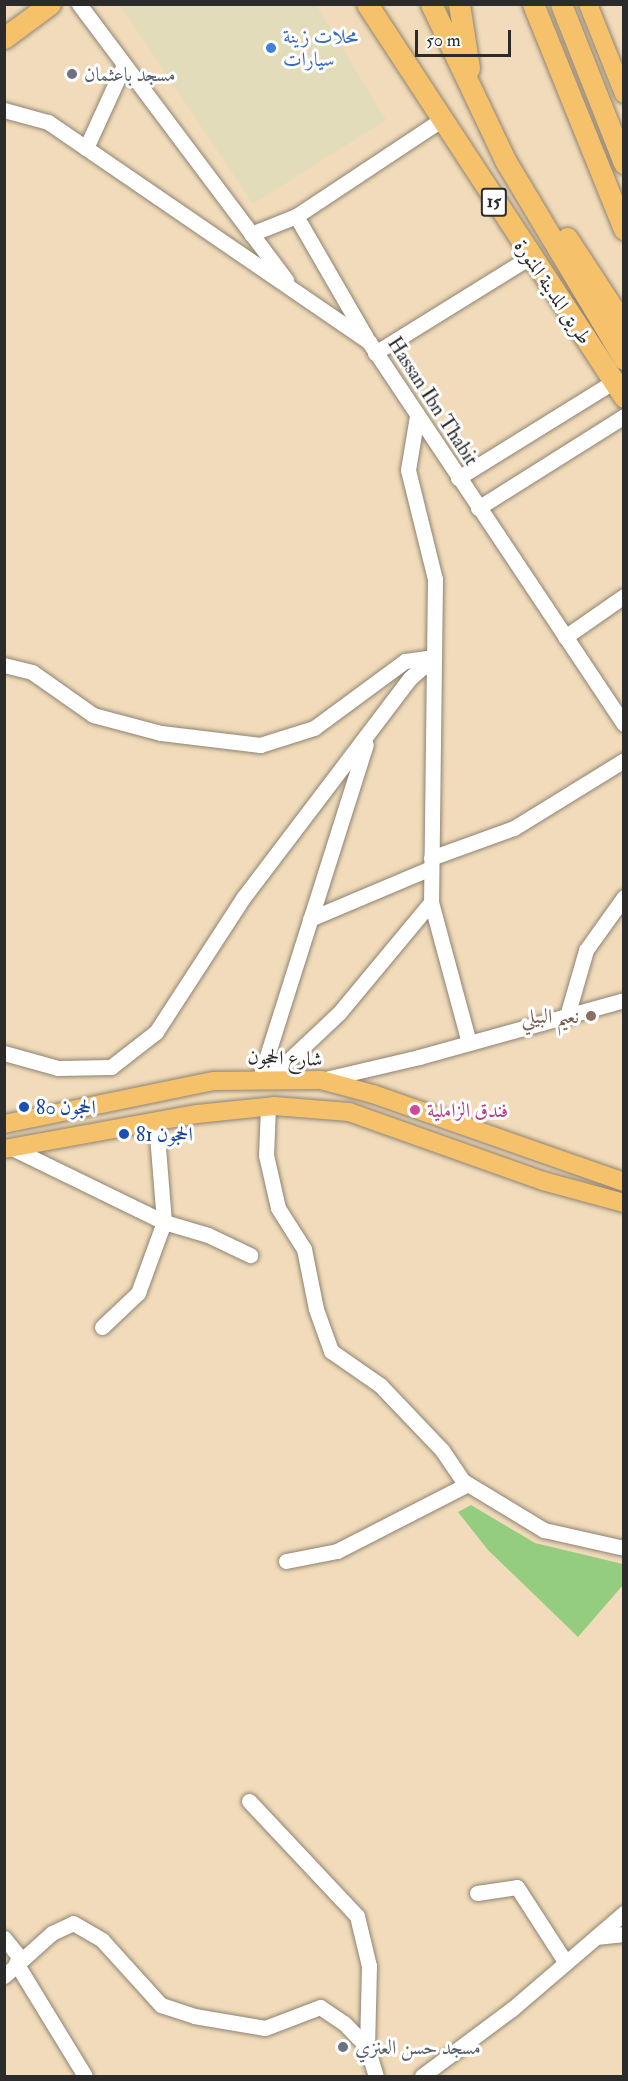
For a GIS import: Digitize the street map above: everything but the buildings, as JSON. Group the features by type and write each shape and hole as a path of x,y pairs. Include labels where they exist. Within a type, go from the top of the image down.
{"highway":[{"path":"4,38 50,4"},
{"name":"طريق المدينة المنورة","path":"367,4 618,390"},
{"name":"طريق المدينة المنورة","path":"431,4 504,160 624,359"},
{"path":"459,4 465,55 478,97 624,325"},
{"path":"533,4 624,229"},
{"path":"561,4 624,163"}],"main road":[{"path":"588,4 624,94"},
{"name":"شارع الحجون","path":"4,1124 213,1081 266,1078 321,1080 373,1094 624,1182"},
{"path":"8,1148 156,1122 268,1106 349,1112 543,1180 624,1205"}],"street":[{"path":"79,4 295,291"},
{"path":"86,148 124,65"},
{"name":"Hassan Ibn Thabit","path":"4,110 48,122 295,291 372,347 624,724"},
{"path":"251,234 296,216 441,120"},
{"path":"296,216 372,347 530,257"},
{"path":"458,478 618,390"},
{"path":"417,416 408,470 435,579 431,902 469,1043"},
{"path":"478,508 624,416"},
{"path":"565,636 624,596"},
{"path":"4,665 32,672 93,715 161,733 260,745 314,728 405,661 434,657"},
{"path":"4,1053 58,1068 111,1067 156,1032 243,898 410,678 434,657"},
{"path":"266,1078 310,919 370,731"},
{"path":"310,919 431,863 514,828 624,760"},
{"path":"567,1016 586,950 624,897"},
{"path":"266,1078 339,1013 431,902"},
{"path":"321,1080 469,1043 624,1000"},
{"path":"268,1106 266,1155 278,1208 304,1249 316,1309 331,1351 381,1385 468,1484 544,1530 624,1548"},
{"path":"102,1327 138,1293 164,1222 156,1122"},
{"path":"8,1148 164,1222 208,1234 250,1255"},
{"path":"286,1561 337,1551 468,1484"},
{"path":"249,1801 357,1916 369,1966 367,2048 376,2076"},
{"path":"477,1893 517,1887 566,1963"},
{"path":"422,2076 441,2070 624,1913"},
{"path":"4,1976 52,1933 73,1923 102,1940 161,2005 248,2028 265,2028 320,2007 344,2023 367,2048"},
{"path":"596,1937 624,1934"},
{"path":"4,1938 85,2076"}],"shaded area":[{"path":"120,5 316,5 386,120 253,204"}],"green space":[{"path":"471,1505 535,1543 623,1564 623,1585 578,1637 488,1550 458,1512"}],"place":[{"name":"محلات زينة سيارات","path":"271,48"},
{"name":"مسجد باعثمان","path":"72,74"},
{"name":"نعيم البيلي","path":"591,1016"},
{"name":"الحجون 80","path":"24,1107"},
{"name":"فندق الزاملية","path":"415,1110"},
{"name":"الحجون 81","path":"124,1134"},
{"name":"مسجد حسن العنزي","path":"343,2047"}]}
